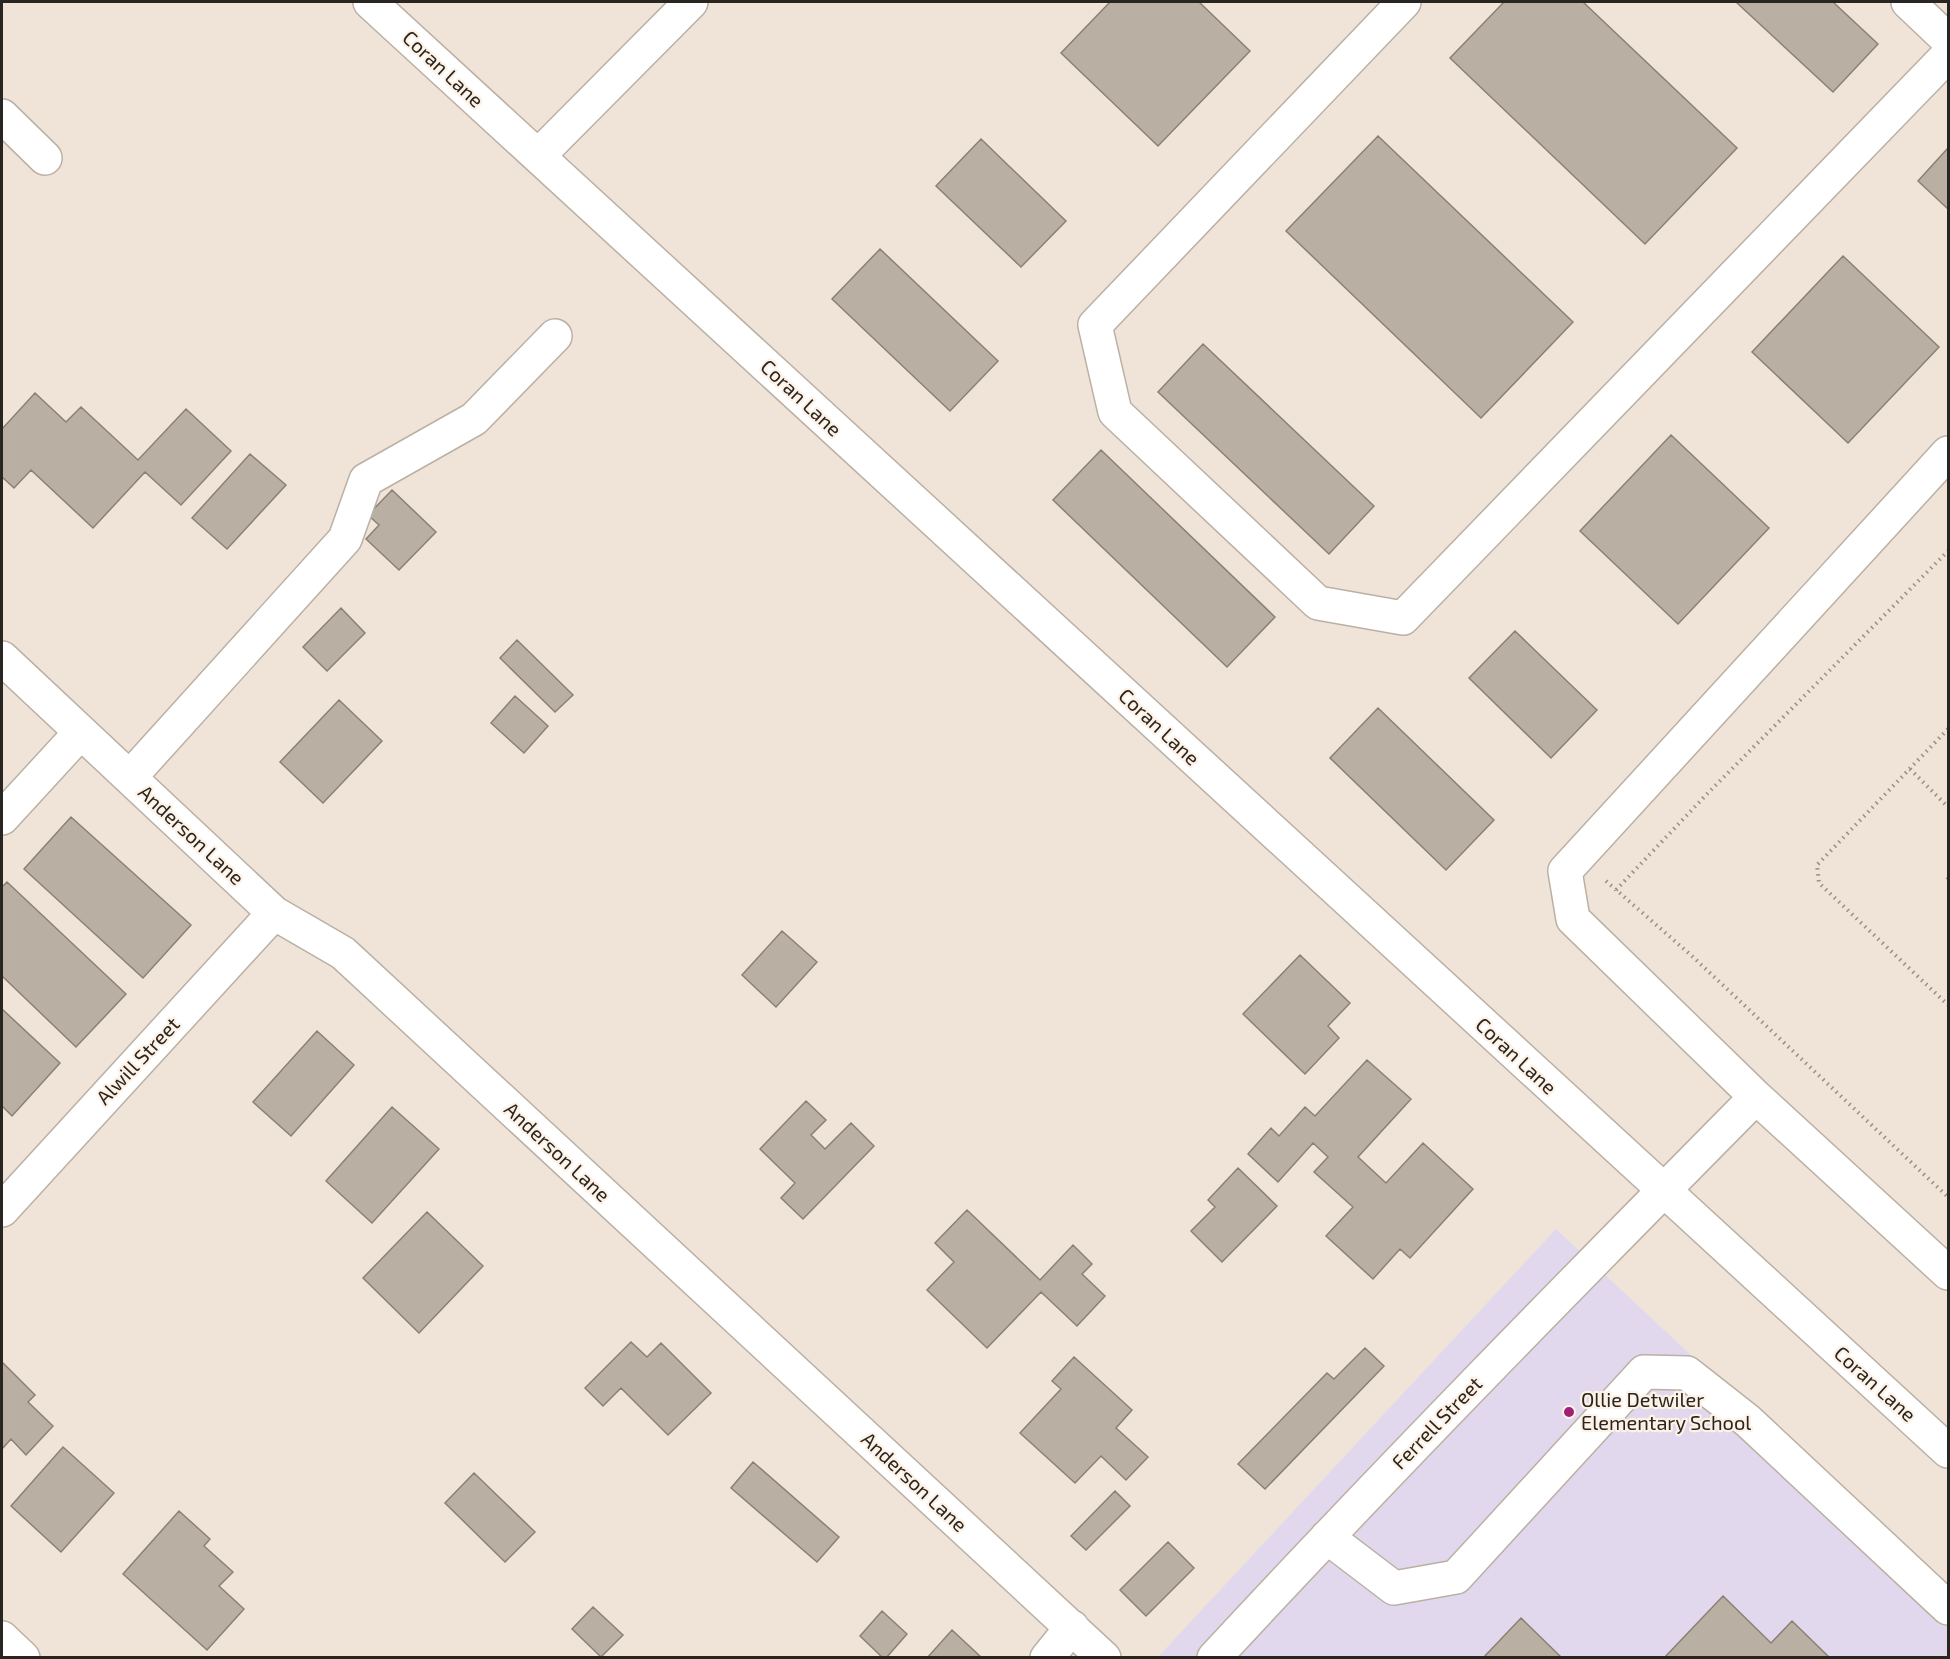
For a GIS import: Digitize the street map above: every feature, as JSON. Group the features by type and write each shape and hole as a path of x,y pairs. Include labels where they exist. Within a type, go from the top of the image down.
{"street":[{"name":"Coran Lane","path":"370,2 1948,1451"},
{"path":"538,156 691,2"},
{"path":"1404,2 1095,325 1115,412 1318,603 1402,618 1948,55"},
{"path":"1908,2 1948,40"},
{"path":"2,116 45,158"},
{"path":"130,777 345,539 366,480 474,419 555,336"},
{"path":"1948,453 1564,871 1572,919 1756,1097 1948,1273"},
{"name":"Anderson Lane","path":"2,658 274,913 343,953 1104,1658"},
{"path":"2,818 81,732"},
{"name":"Alwill Street","path":"2,1210 274,913"},
{"name":"Ferrell Street","path":"1214,1658 1327,1537 1662,1190 1756,1097"},
{"path":"1327,1537 1394,1588 1456,1577 1644,1372 1687,1373 1748,1421 1948,1608"},
{"path":"1047,1658 1072,1627"},
{"path":"2,1638 23,1658"}],"path":[{"path":"1616,890 1706,795 1948,551"},
{"path":"1948,729 1817,865 1819,883 1948,1005"},
{"path":"1910,769 1948,807"},
{"path":"1578,856 1693,957 1948,1197"},
{"path":"1948,878 1948,883"}],"shaded area":[{"name":"Ollie Detwiler Elementary School","path":"1556,1229 1948,1595 1948,1657 1157,1658"}],"building":[{"path":"1110,2 1199,2 1250,51 1158,146 1061,53"},
{"path":"1504,2 1583,2 1737,148 1645,244 1450,58"},
{"path":"1736,2 1833,2 1878,44 1833,92"},
{"path":"1378,136 1573,322 1481,418 1286,231"},
{"path":"981,139 1066,221 1021,267 936,186"},
{"path":"1948,148 1948,209 1918,181"},
{"path":"880,249 998,361 950,411 832,299"},
{"path":"1843,256 1939,347 1848,443 1752,352"},
{"path":"1203,344 1374,506 1329,554 1158,392"},
{"path":"35,393 66,422 81,407 138,460 186,409 231,451 181,505 145,472 93,528 31,470 14,488 2,477 2,429"},
{"path":"1671,435 1769,528 1678,624 1580,531"},
{"path":"1101,450 1275,617 1227,667 1053,500"},
{"path":"250,454 286,485 227,549 192,518"},
{"path":"392,490 436,532 399,570 366,539 379,525 368,515"},
{"path":"341,608 365,633 327,671 303,647"},
{"path":"1515,631 1597,710 1551,758 1469,678"},
{"path":"517,640 573,695 555,712 500,658"},
{"path":"515,696 548,726 524,753 491,723"},
{"path":"339,700 382,741 323,803 280,762"},
{"path":"1378,708 1494,820 1446,870 1330,758"},
{"path":"71,817 191,925 143,978 24,869"},
{"path":"7,882 126,994 76,1047 2,976 2,887"},
{"path":"782,931 817,962 776,1007 742,975"},
{"path":"1300,955 1350,1003 1328,1026 1339,1038 1305,1074 1243,1014"},
{"path":"2,1009 60,1063 12,1116 2,1106"},
{"path":"317,1031 354,1065 291,1136 253,1102"},
{"path":"1367,1060 1411,1099 1358,1157 1386,1183 1423,1143 1473,1189 1410,1258 1400,1249 1373,1279 1326,1236 1353,1207 1314,1172 1328,1157 1313,1143 1278,1182 1248,1154 1271,1128 1279,1136 1305,1107 1315,1116"},
{"path":"806,1101 826,1120 811,1135 825,1149 851,1123 874,1146 803,1219 781,1198 795,1183 760,1149"},
{"path":"392,1107 439,1149 372,1223 326,1181"},
{"path":"1238,1168 1277,1206 1222,1262 1191,1231 1215,1207 1208,1200"},
{"path":"967,1210 1040,1280 1073,1245 1092,1264 1082,1274 1105,1296 1077,1326 1041,1292 987,1348 927,1290 954,1262 935,1243"},
{"path":"427,1212 483,1266 419,1333 363,1278"},
{"path":"631,1342 647,1357 661,1343 711,1393 668,1435 621,1388 603,1406 585,1388"},
{"path":"1365,1348 1384,1366 1265,1489 1238,1464 1327,1373 1334,1379"},
{"path":"1074,1357 1132,1410 1116,1428 1148,1457 1126,1480 1101,1456 1075,1483 1020,1433 1061,1389 1052,1381"},
{"path":"2,1362 35,1395 28,1402 53,1426 26,1455 11,1439 2,1449"},
{"path":"63,1447 114,1493 61,1552 11,1506"},
{"path":"753,1462 839,1537 817,1562 731,1488"},
{"path":"474,1473 535,1532 505,1562 445,1503"},
{"path":"1115,1491 1130,1506 1086,1550 1071,1536"},
{"path":"179,1511 210,1539 204,1546 233,1572 219,1586 244,1609 207,1650 123,1574"},
{"path":"1168,1542 1194,1568 1146,1616 1120,1590"},
{"path":"1723,1596 1771,1643 1792,1621 1830,1658 1664,1658"},
{"path":"593,1607 623,1635 601,1657 572,1629"},
{"path":"882,1611 907,1634 886,1658 883,1658 860,1636"},
{"path":"1521,1618 1562,1658 1483,1658"},
{"path":"952,1630 982,1658 927,1658"}],"place":[{"name":"Ollie Detwiler Elementary School","path":"1569,1412"}]}
